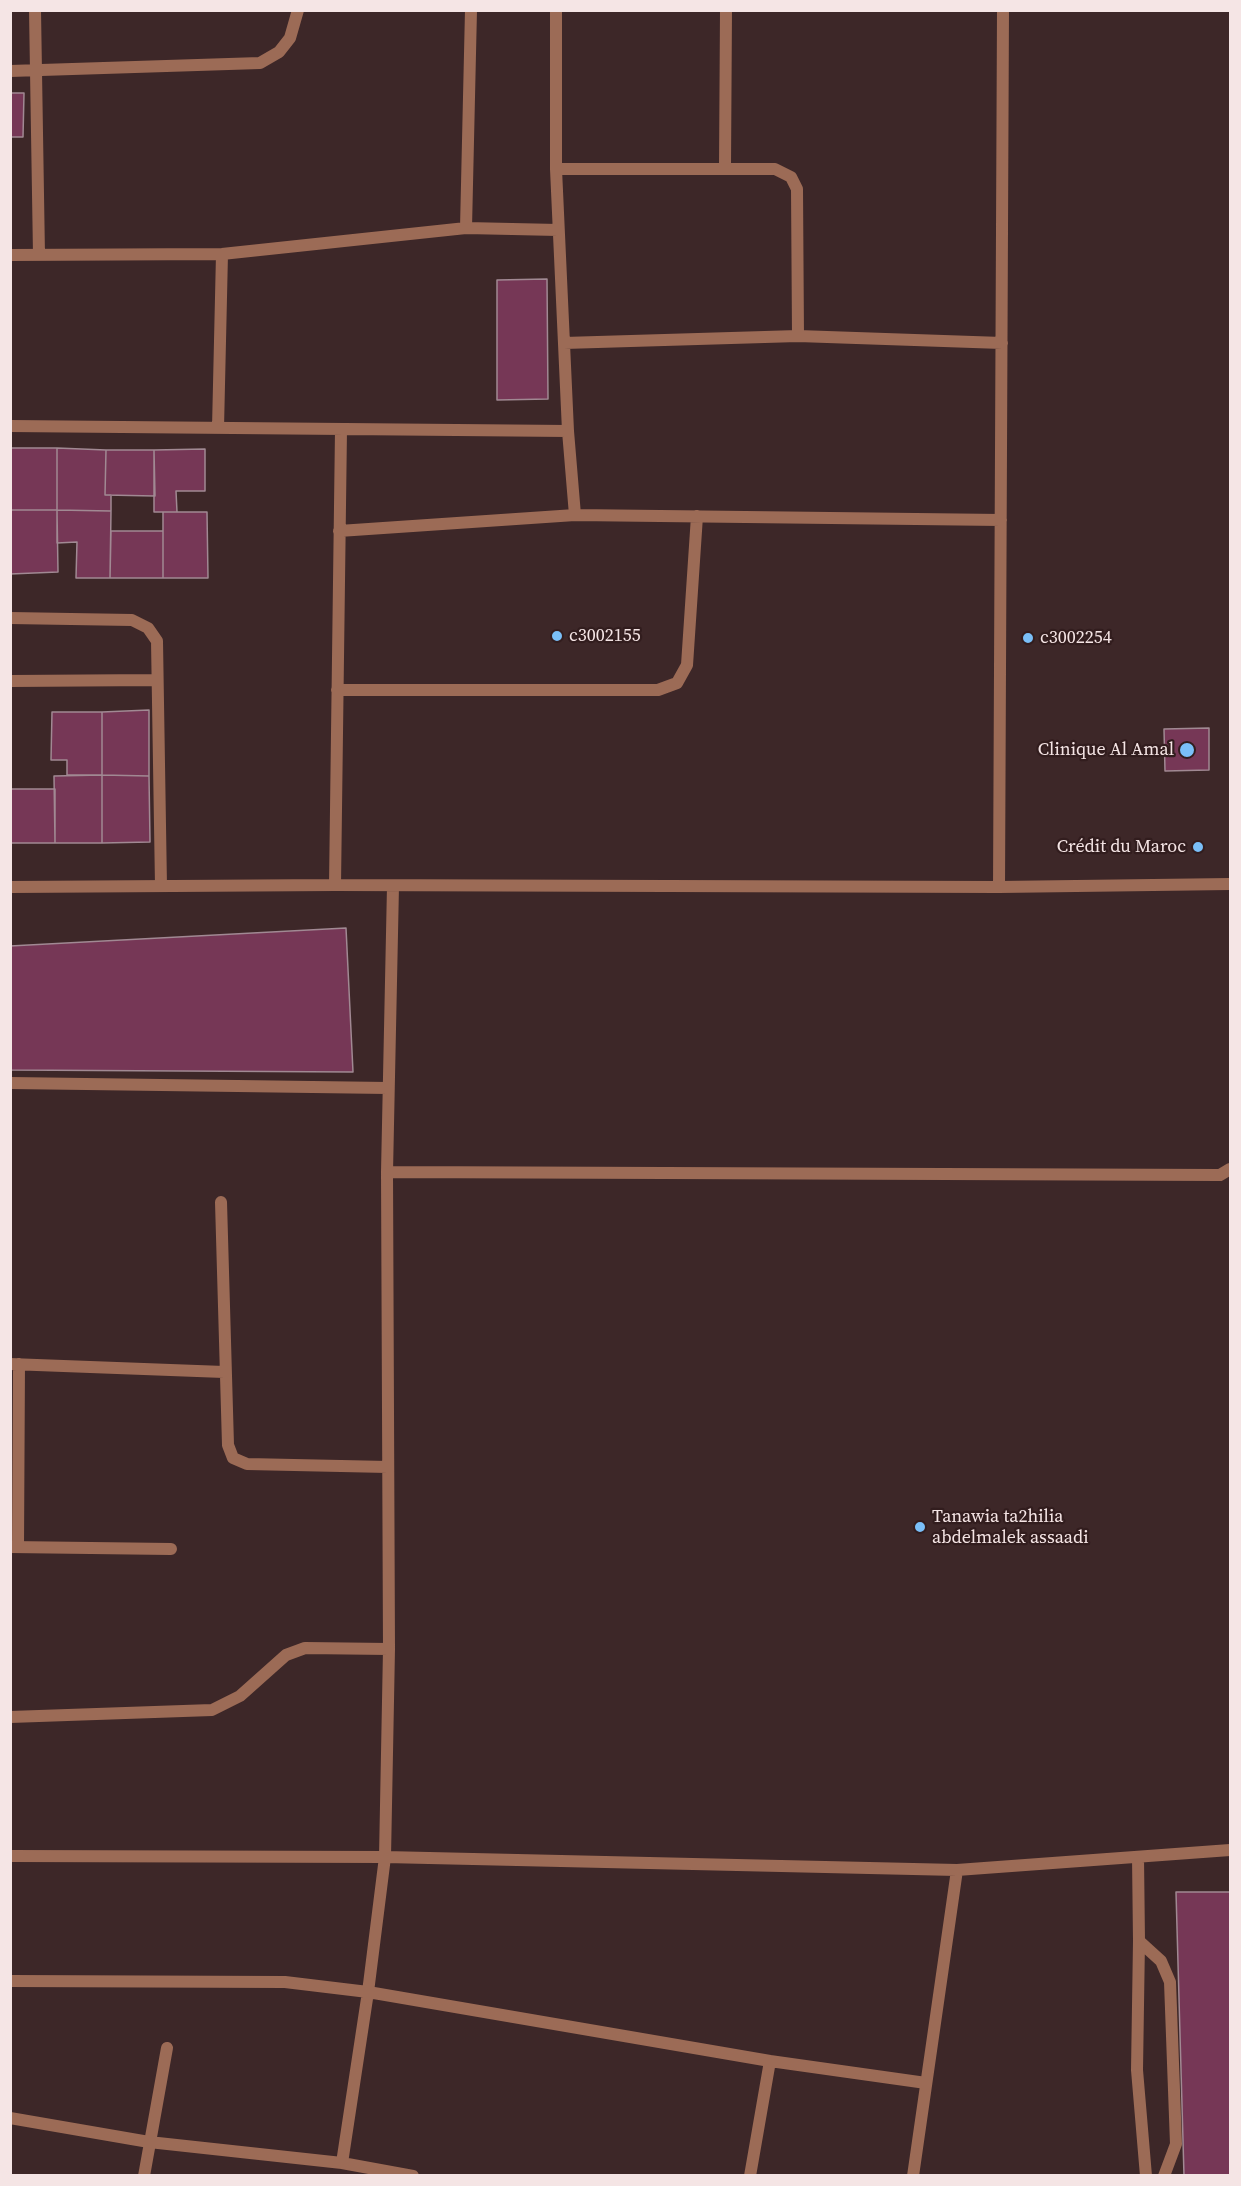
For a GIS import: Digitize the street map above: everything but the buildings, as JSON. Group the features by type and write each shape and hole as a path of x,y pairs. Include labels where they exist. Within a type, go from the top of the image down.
{"street":[{"path":"35,10 39,255"},
{"path":"10,71 261,63 279,52 290,38 298,10"},
{"path":"466,228 471,10"},
{"path":"556,10 558,230 568,431 575,515"},
{"path":"725,167 726,10"},
{"path":"999,887 1003,10"},
{"path":"556,169 725,167 775,169 791,177 797,189 798,336"},
{"path":"10,255 222,254 466,228 558,230"},
{"path":"218,428 222,254"},
{"path":"564,343 798,336 1002,343"},
{"path":"10,426 568,431"},
{"path":"334,885 341,429"},
{"path":"339,531 575,515 1001,520"},
{"path":"337,690 658,690 677,683 687,665 697,516"},
{"path":"10,618 132,620 148,628 157,641 161,886"},
{"path":"10,681 157,680"},
{"path":"10,887 334,885 999,887 1230,884"},
{"path":"342,2163 368,1992 385,1857 389,1649 387,1172 393,886"},
{"path":"10,1083 388,1088"},
{"path":"387,1172 1220,1175 1230,1169"},
{"path":"221,1202 224,1372 228,1445 233,1458 247,1464 388,1467"},
{"path":"171,1549 14,1547 15,1364 224,1372"},
{"path":"10,1717 212,1710 240,1696 286,1655 305,1648 389,1649"},
{"path":"10,1856 385,1857 957,1870 1230,1850"},
{"path":"1138,1857 1137,2070 1146,2175"},
{"path":"913,2175 957,1870"},
{"path":"1139,1941 1161,1960 1170,1982 1176,2144 1164,2175"},
{"path":"10,1981 285,1982 368,1992 770,2061 926,2084"},
{"path":"144,2175 167,2048"},
{"path":"750,2175 770,2061"},
{"path":"10,2118 149,2142 342,2163 413,2175"}],"place":[{"name":"c3002155","path":"557,636"},
{"name":"c3002254","path":"1028,638"},
{"name":"Clinique Al Amal","path":"1187,750"},
{"name":"Crédit du Maroc","path":"1198,847"},
{"name":"Tanawia ta2hilia abdelmalek assaadi","path":"920,1527"}]}
